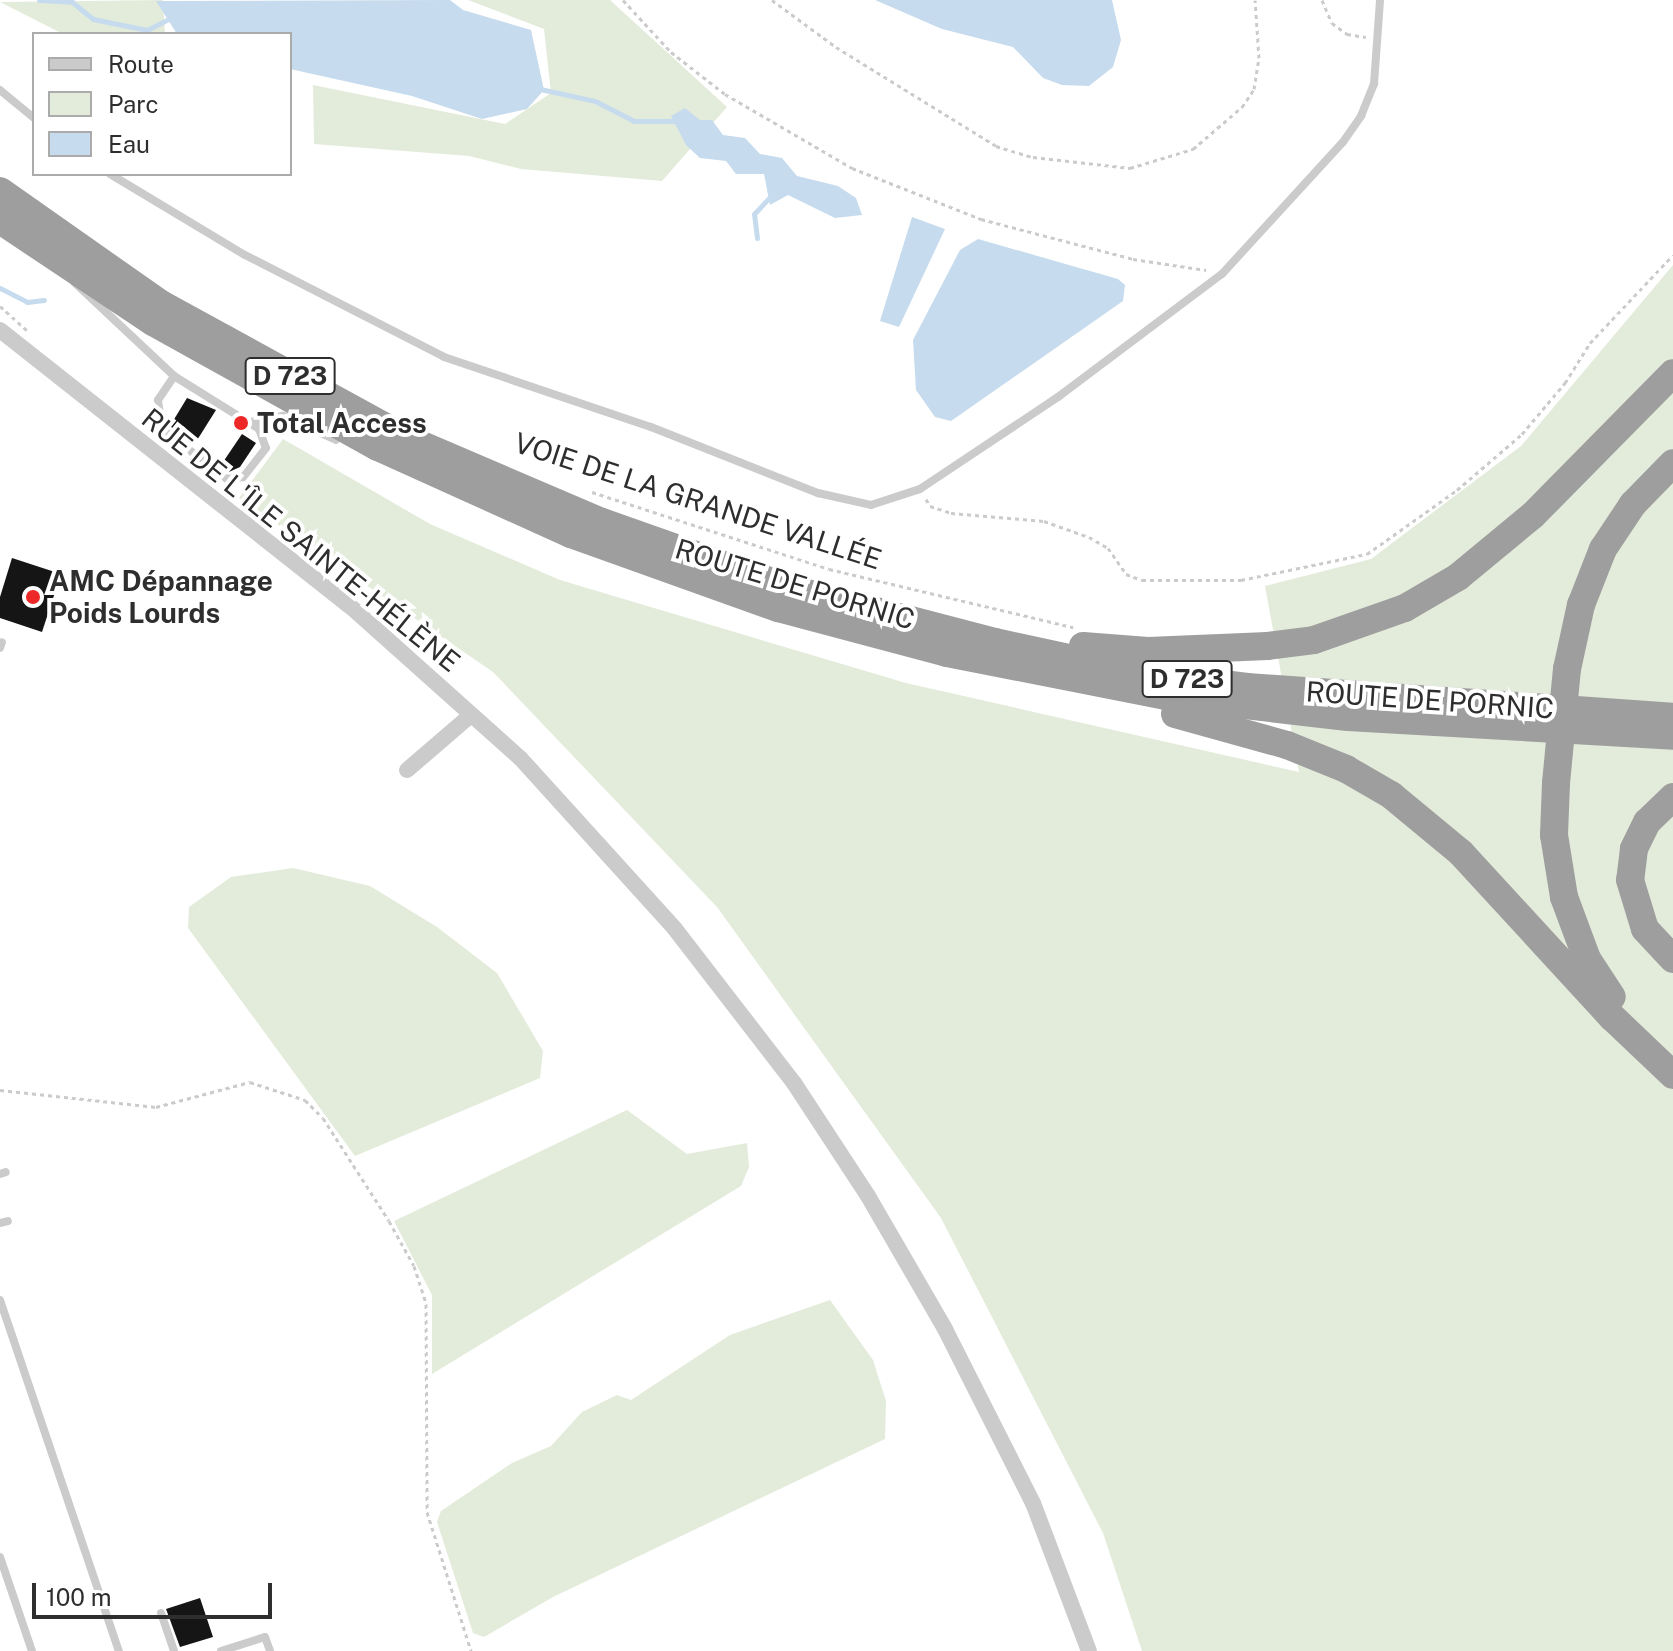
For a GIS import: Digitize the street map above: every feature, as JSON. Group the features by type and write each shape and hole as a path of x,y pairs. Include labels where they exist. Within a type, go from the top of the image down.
{"highway":[{"name":"ROUTE DE PORNIC","path":"0,191 161,304 329,397 477,470 732,569 953,632 1143,674 1247,687 1673,717"},
{"name":"ROUTE DE PORNIC","path":"0,220 67,267 366,448 497,504 710,586 858,631 1101,686 1348,717 1673,736"},
{"path":"953,632 983,626 1091,647 1224,650 1314,640 1375,621 1436,592 1492,550 1673,373"},
{"path":"1673,463 1633,504 1603,549 1581,605 1567,669 1556,783 1558,868 1577,936 1616,1002 1673,1061"},
{"path":"1101,686 1119,702 1287,745 1346,769 1391,795 1461,853 1612,1017 1673,1075"},
{"name":"D 723","path":"1348,717 1673,753"},
{"path":"1673,797 1647,822 1634,849 1630,880 1645,929 1673,959"}],"street":[{"name":"RUE DE L'ÎLE SAINTE-HÉLÈNE","path":"0,330 350,606 471,715 599,842 675,929 794,1083 868,1196 945,1329 1033,1503 1089,1651"},
{"path":"407,770 471,715"}],"lane":[{"path":"113,176 245,255 444,357 651,427 849,503 891,502 920,489 1058,397 1222,274 1343,142 1361,116 1374,84 1380,0"},
{"path":"0,90 32,116"},
{"path":"67,267 76,287 174,376 251,422 266,448 243,477 232,481 162,429 158,400 174,376"},
{"path":"251,422 283,416 342,443"},
{"path":"0,1300 119,1651"},
{"path":"0,1557 32,1651"},
{"path":"161,1613 174,1651"},
{"path":"221,1651 265,1637 270,1651"}],"path":[{"path":"623,0 671,52 725,94 852,168 981,219 1133,259 1222,274"},
{"path":"772,0 836,47 996,146 1033,157 1130,168 1193,149 1242,107 1254,89 1259,58 1255,0"},
{"path":"1322,0 1332,23 1347,34 1377,39"},
{"path":"920,489 930,506 951,513 1044,521 1089,537 1108,548 1126,574 1142,580 1241,580 1367,554 1457,490 1522,434 1590,343 1673,255"},
{"path":"0,306 31,334"},
{"name":"VOIE DE LA GRANDE VALLÉE","path":"591,492 829,569 1077,628"},
{"path":"0,1090 156,1107 250,1082 305,1100 323,1118 395,1232 426,1304 427,1512 471,1651"}],"green space":[{"path":"163,0 165,32 59,32 0,2"},
{"path":"468,0 610,0 727,107 662,181 521,169 469,156 314,144 313,85 505,124 551,93 544,29"},
{"path":"1673,265 1673,1651 1142,1651 1103,1533 941,1218 717,907 493,672 239,498 283,439 430,524 560,580 906,683 1299,772 1265,586 1371,559 1521,446"},
{"path":"293,868 370,886 437,927 497,973 543,1051 540,1078 355,1156 188,928 189,907 231,877"},
{"path":"627,1110 687,1154 747,1143 749,1167 741,1186 432,1374 432,1295 394,1221"},
{"path":"830,1300 873,1360 886,1401 885,1439 553,1597 484,1637 473,1633 437,1522 441,1511 512,1463 551,1446 582,1412 617,1395 631,1400 730,1335"}],"water":[{"path":"450,0 463,10 531,30 544,90 527,109 482,119 412,96 292,69 292,32 176,32 156,1"},
{"path":"875,0 1112,0 1121,40 1113,67 1089,86 1062,85 1043,78 1013,47 942,29"},
{"path":"685,108 700,120 712,120 723,135 745,138 760,154 782,158 797,176 838,186 856,198 862,215 835,218 788,195 770,205 764,174 736,174 726,161 700,158 686,145 671,116"},
{"path":"912,217 945,229 899,327 880,321"},
{"path":"978,239 1118,279 1125,285 1123,301 951,421 935,417 916,390 913,340 960,250"}],"building":[{"path":"187,398 216,410 194,445 170,426"},
{"path":"242,434 256,443 240,467 229,472 221,465"},
{"name":"AMC Dépannage Poids Lourds","path":"12,558 61,574 42,632 0,618 0,597"},
{"path":"200,1598 213,1637 180,1647 166,1609"}],"waterway":[{"path":"39,0 72,2 93,19 147,30 174,16"},
{"path":"540,89 595,101 634,121 678,121"},
{"path":"757,238 754,214 769,198"},
{"path":"0,288 27,302 44,300"}],"place":[{"name":"Total Access","path":"241,423"},
{"name":"AMC Dépannage Poids Lourds","path":"33,597"}]}
